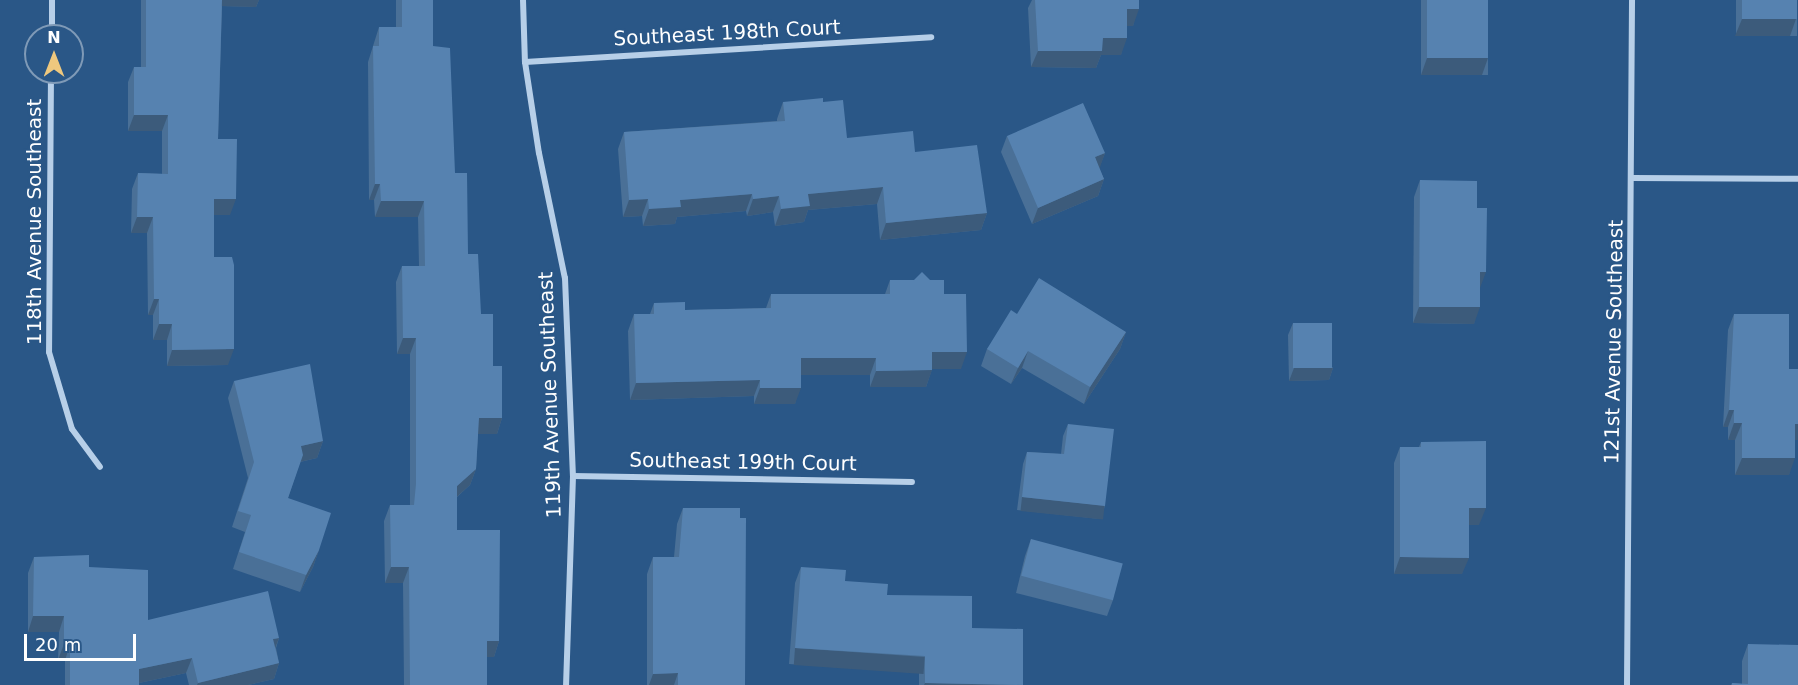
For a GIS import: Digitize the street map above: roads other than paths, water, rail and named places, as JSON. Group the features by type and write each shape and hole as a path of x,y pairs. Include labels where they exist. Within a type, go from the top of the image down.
{"street":[{"path":"51,24 52,0"},
{"name":"119th Avenue Southeast","path":"523,0 525,62 539,153 565,278 573,476 566,685"},
{"name":"121st Avenue Southeast","path":"1628,685 1632,0"},
{"name":"Southeast 198th Court","path":"525,62 931,37"},
{"name":"118th Avenue Southeast","path":"51,84 49,352 72,429 100,466"},
{"path":"1632,178 1798,179"},
{"name":"Southeast 199th Court","path":"573,476 912,482"}]}
